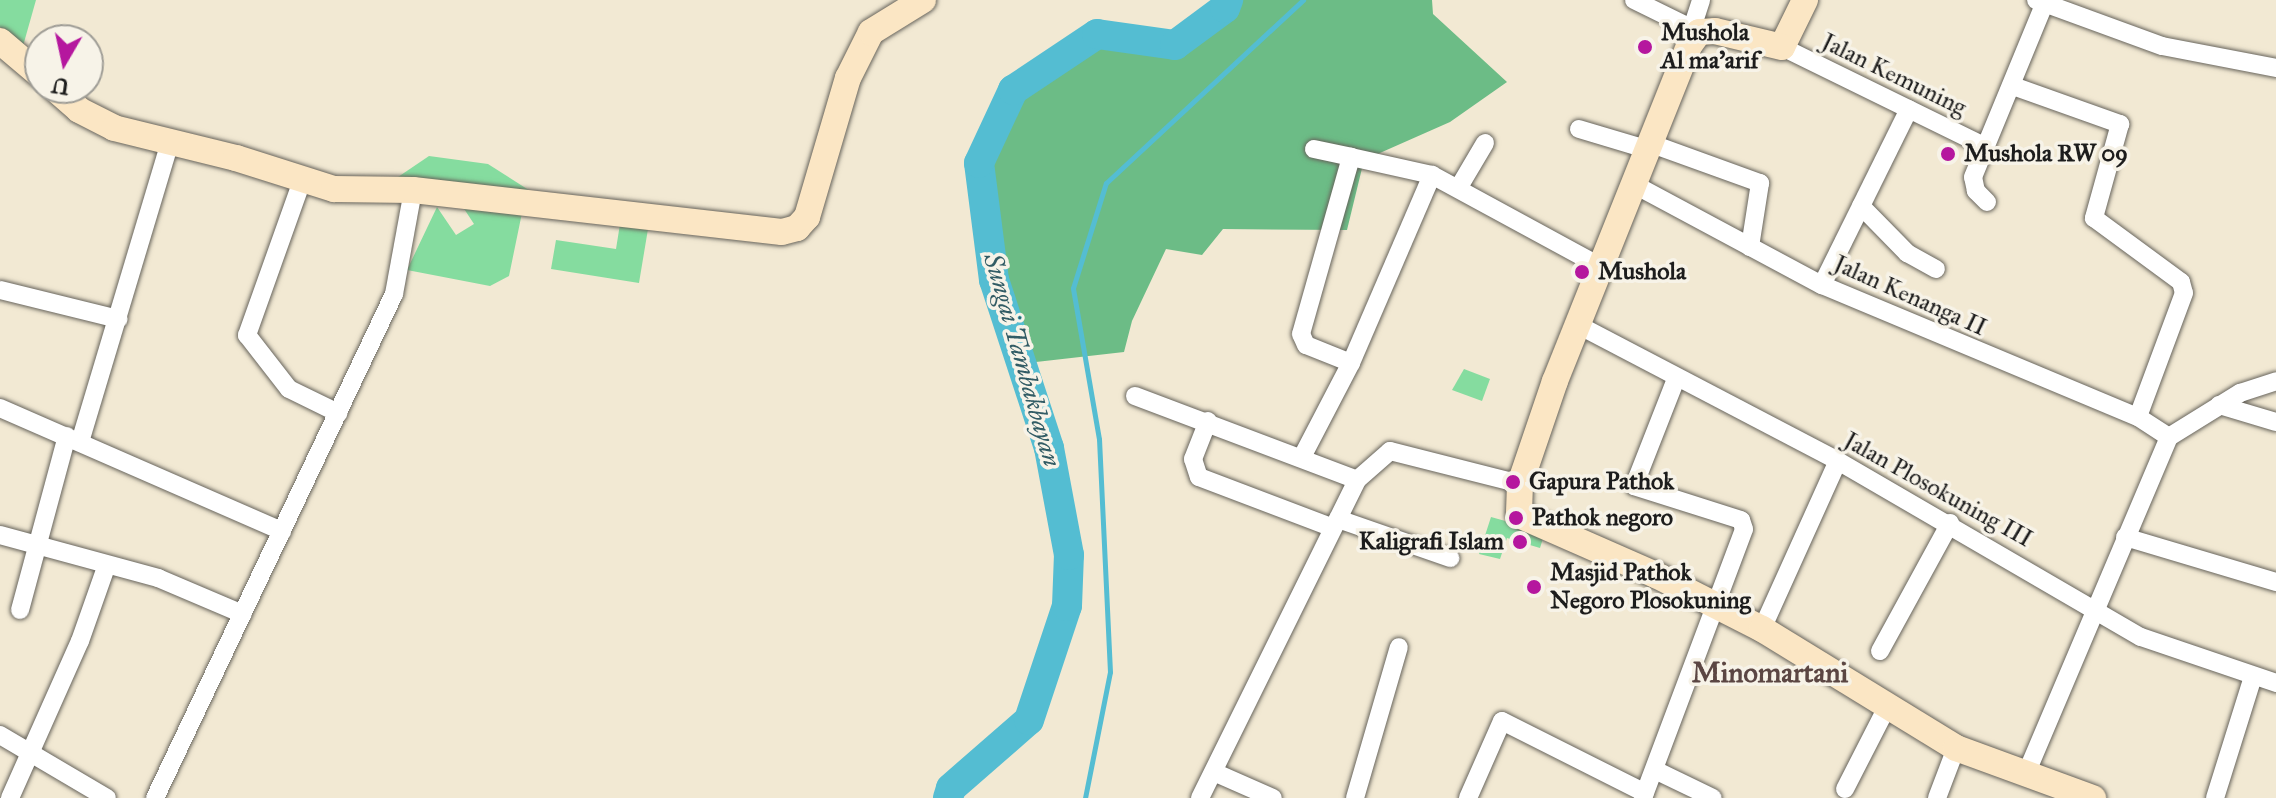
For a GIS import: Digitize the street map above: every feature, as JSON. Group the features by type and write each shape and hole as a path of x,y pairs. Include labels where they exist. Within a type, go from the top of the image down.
{"street":[{"path":"72,104 114,128 334,189 413,190 782,232 797,228 807,217 848,78 871,32 923,0"},
{"path":"1634,0 1696,30 1782,47 1805,0"},
{"path":"1701,0 1696,30 1520,484 1517,507 1527,522 1656,575 1762,629 1956,748 2093,798"},
{"path":"1987,202 1973,184 1984,146 2013,86 2043,1 2162,46 2276,68"},
{"path":"1,44 24,62"},
{"name":"Jalan Kemuning","path":"1782,47 1984,146"},
{"path":"2013,86 2120,124 2094,218 2181,282 2184,293 2138,417"},
{"path":"1822,285 1909,109"},
{"path":"1579,129 1650,147 1760,183 1750,247"},
{"path":"20,610 73,439 118,319 170,142"},
{"path":"1459,187 1485,143"},
{"path":"1314,149 1432,175 1603,268"},
{"path":"1351,157 1301,334 1306,345 1351,363"},
{"path":"1302,457 1351,363 1432,175"},
{"path":"303,178 247,335 289,389 338,413"},
{"name":"Jalan Kenanga II","path":"1637,186 1822,285 2138,417 2169,437"},
{"path":"155,798 394,294 413,190"},
{"path":"1861,206 1907,253 1936,269"},
{"path":"0,290 118,319"},
{"name":"Jalan Plosokuning III","path":"1580,326 1950,523 2094,605 2141,637 2276,683"},
{"path":"1468,798 1502,721 1644,796 1744,524 1634,486 1676,379"},
{"path":"2026,774 2094,605 2169,437 2219,405 2276,381"},
{"path":"1135,396 1208,421 1357,480"},
{"path":"2219,405 2276,422"},
{"path":"0,408 282,531"},
{"path":"1208,421 1193,459 1199,477 1336,524 1450,558"},
{"path":"1200,798 1216,773 1357,480 1390,451 1459,464 1520,484"},
{"path":"1762,629 1838,461"},
{"path":"1880,651 1950,523"},
{"path":"0,535 106,567 158,578 243,614"},
{"path":"2125,537 2276,582"},
{"path":"10,798 30,757 106,567"},
{"path":"1355,798 1399,647"},
{"path":"2215,798 2253,677"},
{"path":"1845,789 1888,705"},
{"path":"0,735 30,757 107,798"},
{"path":"1937,798 1956,748"},
{"path":"1655,770 1713,798"},
{"path":"1216,773 1273,798"}],"green space":[{"path":"0,0 36,0 29,24 24,24 23,46 0,27"},
{"path":"1239,0 1432,0 1433,14 1507,82 1450,122 1364,160 1347,230 1223,229 1202,255 1166,249 1132,321 1124,352 1036,362 1005,280 990,163 1023,88 1097,39 1176,52 1236,8"},
{"path":"429,156 488,164 538,196 398,177"},
{"path":"455,195 523,208 509,276 490,286 407,270 437,207 456,235 474,224"},
{"path":"620,224 648,229 639,283 551,269 556,240 616,249"},
{"path":"1464,369 1490,379 1482,401 1452,390"},
{"path":"1491,517 1545,532 1540,548 1507,538 1500,559 1479,554"}],"waterway":[{"name":"Sungai Tambakbayan","path":"948,798 951,788 1029,720 1067,606 1069,555 1049,448 994,280 979,163 1013,90 1097,34 1175,45 1225,8 1228,0"},
{"path":"1085,798 1110,672 1099,439 1073,288 1106,183 1303,0"}],"place":[{"name":"Mushola Al ma'arif","path":"1645,47"},
{"name":"Mushola RW 09","path":"1948,154"},
{"name":"Mushola","path":"1582,272"},
{"name":"Gapura Pathok","path":"1513,482"},
{"name":"Pathok negoro","path":"1516,518"},
{"name":"Kaligrafi Islam","path":"1520,542"},
{"name":"Masjid Pathok Negoro Plosokuning","path":"1534,587"}],"district":[{"name":"Minomartani","path":"1770,673"}]}
